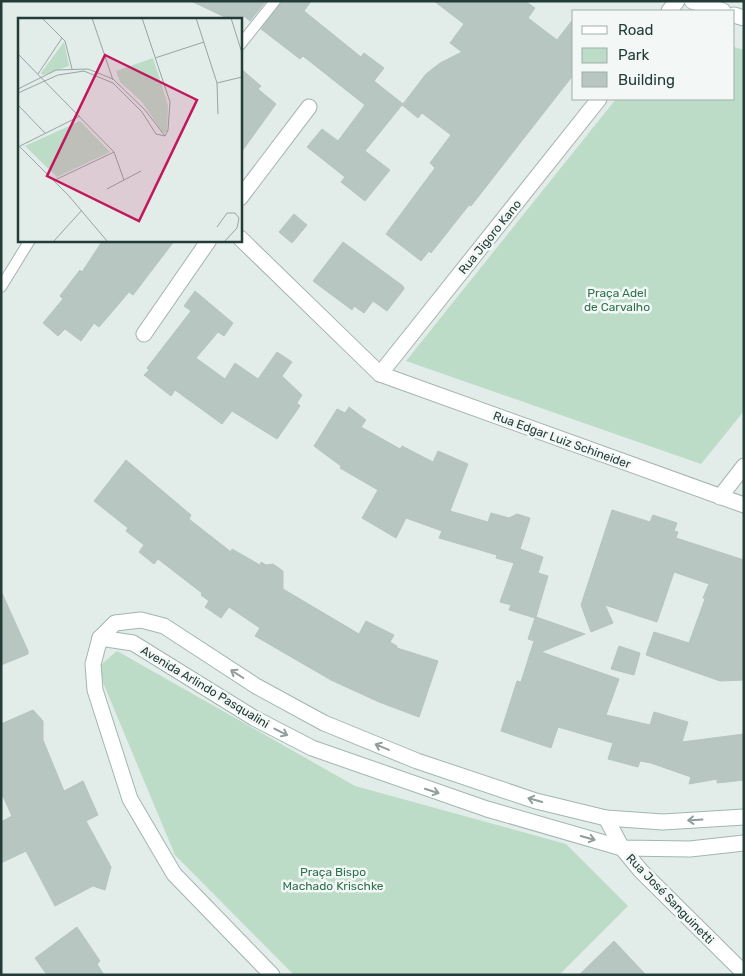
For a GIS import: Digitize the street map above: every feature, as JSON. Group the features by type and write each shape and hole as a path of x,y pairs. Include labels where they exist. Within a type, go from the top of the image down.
{"street":[{"path":"692,1 720,10"},
{"name":"Rua Jigoro Kano","path":"380,374 598,100"},
{"path":"241,197 309,107"},
{"path":"241,239 380,374"},
{"path":"144,334 208,241"},
{"name":"Rua Edgar Luiz Schineider","path":"380,374 744,505"},
{"path":"720,497 744,466"},
{"path":"272,975 174,874 130,799 95,690 93,664 100,638 115,623 141,620 164,626 256,686 324,723 417,761 536,801 606,818 663,822 744,816"},
{"name":"Avenida Arlindo Pasqualini","path":"100,638 133,643 254,718 312,748 487,809 622,848 690,849 744,843"},
{"name":"Rua José Sanguinetti","path":"606,818 622,848 641,871 744,973"},
{"path":"661,849 663,822"}],"lane":[{"path":"241,44 275,1"},
{"path":"1,287 29,241"}],"green space":[{"name":"Praça Adel de Carvalho","path":"735,47 744,50 744,411 701,464 406,361 615,100 735,100"},
{"name":"Praça Bispo Machado Krischke","path":"117,651 355,786 566,844 628,906 559,975 294,975 175,855 97,668"}],"building":[{"path":"191,1 266,1 250,21 244,16 241,20 241,18 227,18"},
{"path":"282,1 311,1 304,11 361,57 364,53 384,68 374,81 403,104 426,74 440,63 462,52 450,43 464,24 434,1 525,1 535,8 528,18 557,40 572,21 572,77 471,206 469,205 431,253 429,251 421,261 386,234 435,168 430,163 451,135 422,113 418,118 402,105 365,151 390,170 365,201 341,182 345,177 307,147 322,129 338,141 365,105 303,56 300,59 261,29"},
{"path":"241,69 261,86 258,89 276,104 241,153"},
{"path":"294,214 307,225 292,243 279,232"},
{"path":"102,241 174,241 133,295 129,292 99,327 94,323 81,341 65,329 58,336 43,323 63,299 60,296 80,270 82,272"},
{"path":"343,242 403,286 404,289 387,311 373,301 364,313 354,306 352,310 313,281"},
{"path":"195,291 233,323 224,336 218,332 196,358 225,379 235,363 258,379 277,352 292,362 282,376 302,395 297,403 300,406 277,439 232,411 222,424 175,390 171,396 144,375 149,370 147,368 191,311 184,306"},
{"path":"349,407 366,420 361,427 400,449 402,446 433,462 438,451 468,464 450,511 488,522 491,513 509,518 517,514 530,518 520,549 543,557 538,573 548,576 536,617 585,634 541,652 619,679 606,715 650,725 654,712 688,722 682,742 744,734 744,780 717,783 717,779 689,784 691,777 651,763 640,761 638,767 608,759 613,743 558,727 551,748 501,731 517,681 521,682 534,641 528,639 535,618 509,610 511,605 500,602 514,563 496,558 497,555 439,538 442,531 406,518 396,538 362,518 378,490 340,468 341,466 314,446 337,409 345,413"},
{"path":"126,460 191,515 189,519 231,552 232,549 260,565 261,562 266,565 273,564 283,571 283,589 359,634 366,621 394,635 390,642 397,646 397,648 438,661 419,717 379,702 331,680 255,636 260,628 229,607 221,618 205,607 209,601 201,595 202,593 158,559 154,564 139,552 144,545 126,531 128,528 94,501"},
{"path":"612,510 650,522 653,515 677,523 674,531 678,532 676,538 744,560 744,680 720,681 646,655 654,632 689,643 705,599 703,598 709,584 674,572 657,622 605,605 613,623 591,632 581,605"},
{"path":"1,591 28,654 1,665"},
{"path":"619,646 640,653 634,675 611,669"},
{"path":"33,710 43,721 43,740 64,791 83,781 98,815 86,821 111,867 105,890 93,886 55,906 26,851 1,863 1,822 12,816 1,792 1,724"},
{"path":"77,927 100,961 97,964 104,975 47,975 35,958"},
{"path":"614,941 646,975 579,975"}]}
